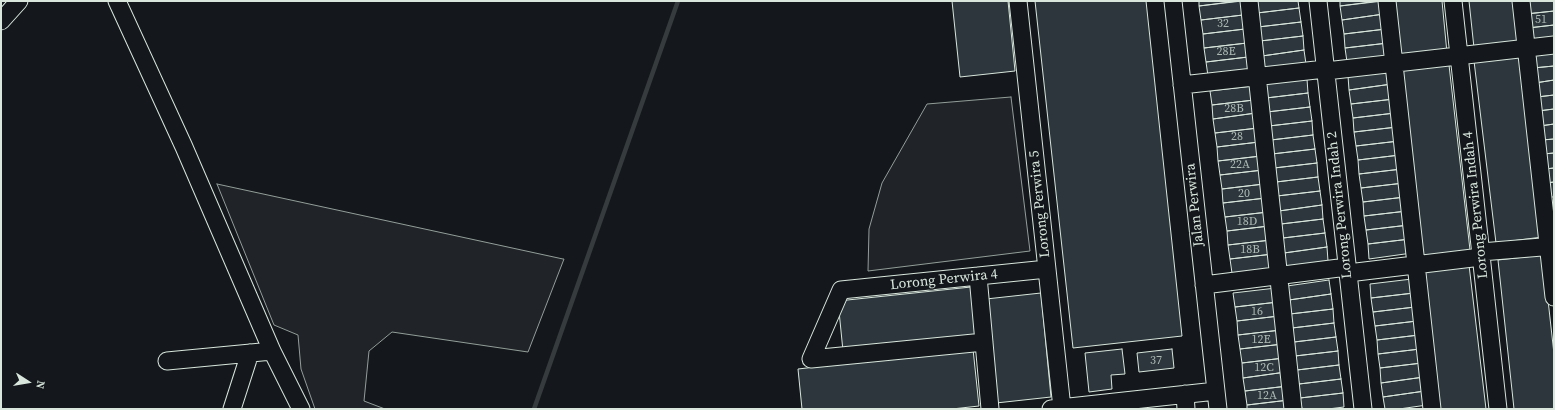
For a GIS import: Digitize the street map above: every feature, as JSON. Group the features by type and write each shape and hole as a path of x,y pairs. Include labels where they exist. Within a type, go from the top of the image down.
{"street":[{"path":"1,21 19,1"},
{"path":"117,1 184,147 272,351 301,409"},
{"name":"Lorong Perwira 5","path":"1018,1 1047,269 1056,408"},
{"name":"Jalan Perwira","path":"1173,1 1218,409"},
{"path":"1248,1 1293,409"},
{"name":"Lorong Perwira Indah 2","path":"1318,1 1363,409"},
{"path":"1387,1 1432,409"},
{"name":"Lorong Perwira Indah 4","path":"1453,1 1498,409"},
{"path":"1522,1 1551,247 1554,298"},
{"path":"1182,85 1394,64 1554,45"},
{"path":"1204,285 1279,275 1416,264 1481,254 1551,247"},
{"name":"Lorong Perwira 4","path":"984,342 811,359 841,290 1047,269"},
{"path":"978,276 990,409"},
{"path":"166,361 272,351"},
{"path":"232,409 250,352"},
{"path":"1056,408 1186,402 1216,391"}],"shaded area":[{"path":"1011,97 1030,251 868,271 869,229 882,183 927,104"},
{"path":"217,184 564,259 528,352 392,332 369,351 364,401 385,409 315,409 301,369 298,335 274,325"}],"building":[{"path":"952,1 1008,1 1015,71 960,77"},
{"path":"1035,1 1146,1 1182,336 1073,348"},
{"path":"1199,1 1238,1 1199,6"},
{"path":"1242,1 1243,15 1201,20 1199,6"},
{"path":"1255,1 1298,1 1299,8 1257,13"},
{"path":"1340,1 1378,1 1340,6"},
{"path":"1383,1 1384,14 1342,20 1340,6"},
{"path":"1394,1 1442,1 1447,53 1400,59"},
{"path":"1469,1 1516,1 1521,42 1474,48"},
{"path":"1525,1 1554,1 1554,11 1526,14"},
{"path":"1299,8 1301,22 1258,27 1257,13"},
{"path":"1554,11 1554,25 1528,28 1526,14"},
{"path":"1384,14 1386,29 1344,34 1342,20"},
{"path":"1243,15 1245,29 1203,34 1201,20"},
{"path":"1301,22 1303,36 1260,41 1258,27"},
{"path":"1554,25 1554,40 1530,43 1528,28"},
{"path":"1245,29 1247,43 1204,48 1203,34"},
{"path":"1386,29 1388,43 1345,48 1344,34"},
{"path":"1303,36 1304,50 1262,56 1260,41"},
{"path":"1247,43 1248,57 1206,62 1204,48"},
{"path":"1388,43 1389,57 1347,62 1345,48"},
{"path":"1304,50 1306,64 1263,70 1262,56"},
{"path":"1554,51 1554,66 1533,68 1532,54"},
{"path":"1521,55 1542,237 1496,243 1474,61"},
{"path":"1248,57 1250,71 1208,76 1206,62"},
{"path":"1449,65 1470,250 1421,256 1400,70"},
{"path":"1554,66 1554,80 1535,83 1533,68"},
{"path":"1390,71 1392,84 1349,90 1348,76"},
{"path":"1307,79 1308,93 1266,98 1264,84"},
{"path":"1554,80 1554,95 1537,97 1535,83"},
{"path":"1392,84 1394,99 1351,104 1349,90"},
{"path":"1253,86 1254,100 1212,105 1210,91"},
{"path":"1308,93 1310,107 1267,112 1266,98"},
{"path":"1554,95 1554,109 1538,111 1537,97"},
{"path":"1394,99 1395,113 1353,118 1351,104"},
{"path":"1254,100 1256,113 1213,119 1212,105"},
{"path":"1310,107 1312,121 1269,126 1267,112"},
{"path":"1554,109 1554,124 1540,126 1538,111"},
{"path":"1256,113 1258,128 1215,133 1213,119"},
{"path":"1395,113 1397,127 1354,132 1353,118"},
{"path":"1312,121 1313,135 1271,140 1269,126"},
{"path":"1554,124 1554,139 1542,140 1540,126"},
{"path":"1397,127 1399,141 1356,146 1354,132"},
{"path":"1258,128 1259,142 1217,147 1215,133"},
{"path":"1313,135 1315,149 1272,154 1271,140"},
{"path":"1554,139 1554,153 1543,154 1542,140"},
{"path":"1399,141 1400,155 1358,160 1356,146"},
{"path":"1259,142 1261,156 1218,161 1217,147"},
{"path":"1315,149 1317,163 1274,168 1272,154"},
{"path":"1554,153 1554,168 1545,169 1543,154"},
{"path":"1400,155 1402,169 1359,174 1358,160"},
{"path":"1261,156 1263,170 1220,175 1218,161"},
{"path":"1317,163 1318,177 1276,182 1274,168"},
{"path":"1554,168 1554,182 1546,183 1545,169"},
{"path":"1402,169 1404,183 1361,188 1359,174"},
{"path":"1263,170 1264,184 1222,189 1220,175"},
{"path":"1318,177 1320,191 1277,196 1276,182"},
{"path":"1554,182 1554,197 1548,197 1546,183"},
{"path":"1404,183 1405,197 1363,202 1361,188"},
{"path":"1264,184 1266,198 1223,203 1222,189"},
{"path":"1320,191 1322,205 1279,211 1277,196"},
{"path":"1405,197 1407,211 1364,216 1363,202"},
{"path":"1266,198 1268,212 1225,217 1223,203"},
{"path":"1322,205 1323,219 1281,224 1279,211"},
{"path":"1407,211 1409,225 1366,230 1364,216"},
{"path":"1268,212 1269,226 1227,231 1225,217"},
{"path":"1323,219 1325,233 1283,238 1281,224"},
{"path":"1409,225 1410,239 1368,244 1366,230"},
{"path":"1269,226 1271,240 1228,245 1227,231"},
{"path":"1325,233 1327,247 1284,253 1283,238"},
{"path":"1410,239 1412,253 1369,259 1368,244"},
{"path":"1271,240 1273,254 1230,259 1228,245"},
{"path":"1327,247 1328,261 1286,267 1284,253"},
{"path":"1273,254 1274,268 1232,273 1230,259"},
{"path":"1543,255 1554,354 1554,409 1514,409 1498,260"},
{"path":"1469,265 1486,409 1438,409 1422,271"},
{"path":"1412,279 1414,293 1371,298 1370,284"},
{"path":"1329,280 1331,294 1289,300 1287,286"},
{"path":"971,287 976,337 843,351 838,301"},
{"path":"1276,288 1278,302 1235,307 1233,293"},
{"path":"1041,293 1051,397 996,403 986,299"},
{"path":"1414,293 1415,307 1373,312 1371,298"},
{"path":"1331,294 1333,309 1290,314 1289,300"},
{"path":"1278,302 1279,316 1237,321 1235,307"},
{"path":"1415,307 1417,321 1375,326 1373,312"},
{"path":"1333,309 1334,323 1292,328 1290,314"},
{"path":"1279,316 1281,330 1238,335 1237,321"},
{"path":"1417,321 1419,335 1377,340 1375,326"},
{"path":"1334,323 1336,337 1294,342 1292,328"},
{"path":"1281,330 1283,344 1240,349 1238,335"},
{"path":"1419,335 1420,349 1378,354 1377,340"},
{"path":"1336,337 1338,351 1295,356 1294,342"},
{"path":"1283,344 1284,358 1242,363 1240,349"},
{"path":"973,349 979,406 952,409 802,409 798,369"},
{"path":"1122,349 1125,374 1111,375 1112,389 1089,392 1085,353"},
{"path":"1172,349 1174,368 1139,372 1137,353"},
{"path":"1420,349 1422,363 1380,368 1378,354"},
{"path":"1338,351 1339,365 1297,370 1295,356"},
{"path":"1284,358 1286,372 1243,378 1242,363"},
{"path":"1422,363 1424,377 1381,383 1380,368"},
{"path":"1339,365 1341,379 1299,384 1297,370"},
{"path":"1286,372 1288,386 1245,391 1243,378"},
{"path":"1424,377 1425,391 1383,397 1381,383"},
{"path":"1341,379 1343,393 1300,398 1299,384"},
{"path":"1288,386 1289,400 1247,405 1245,391"},
{"path":"1425,391 1427,405 1399,409 1385,409 1383,397"},
{"path":"1343,393 1344,407 1328,409 1302,409 1300,398"},
{"path":"1289,400 1290,409 1247,409 1247,405"}],"waterway":[{"path":"534,409 678,1"}]}
